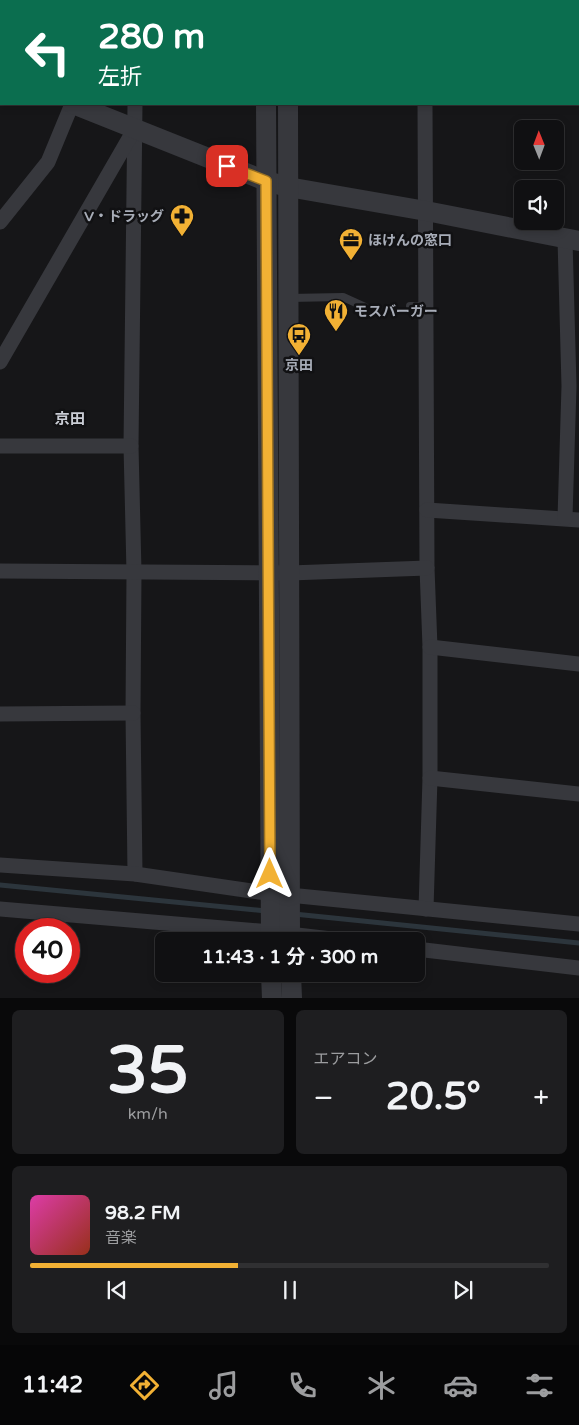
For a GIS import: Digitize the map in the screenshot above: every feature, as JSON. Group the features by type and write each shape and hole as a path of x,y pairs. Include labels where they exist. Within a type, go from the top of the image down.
{"street":[{"path":"0,222 48,162 72,105"},
{"path":"75,105 266,181 288,187 572,240 574,386 572,519 427,510"},
{"path":"134,105 132,446 135,874"},
{"path":"266,105 268,573 280,899"},
{"path":"280,932 290,572 288,105"},
{"path":"425,105 427,568 430,647 430,778 426,909"},
{"path":"0,362 135,128"},
{"path":"0,446 132,446"},
{"path":"0,571 268,573 427,568"},
{"path":"430,647 579,664"},
{"path":"0,714 133,713"},
{"path":"430,778 579,794"},
{"path":"0,864 135,874 280,899 426,909 579,924"},
{"path":"0,909 268,932"},
{"path":"425,950 579,968"},
{"path":"271,982 272,998"},
{"path":"291,982 292,998"}],"lane":[{"path":"289,298 343,297 365,307"},
{"path":"410,306 426,306"}],"waterway":[{"path":"0,885 266,911"},
{"path":"294,914 579,943"}],"place":[{"name":"V・ドラッグ","path":"182,237"},
{"name":"ほけんの窓口","path":"351,261"},
{"name":"モスバーガー","path":"336,332"},
{"name":"京田","path":"299,356"}],"district":[{"name":"京田","path":"70,419"}],"route":[{"path":"227,166 266,181 270,874"}]}
